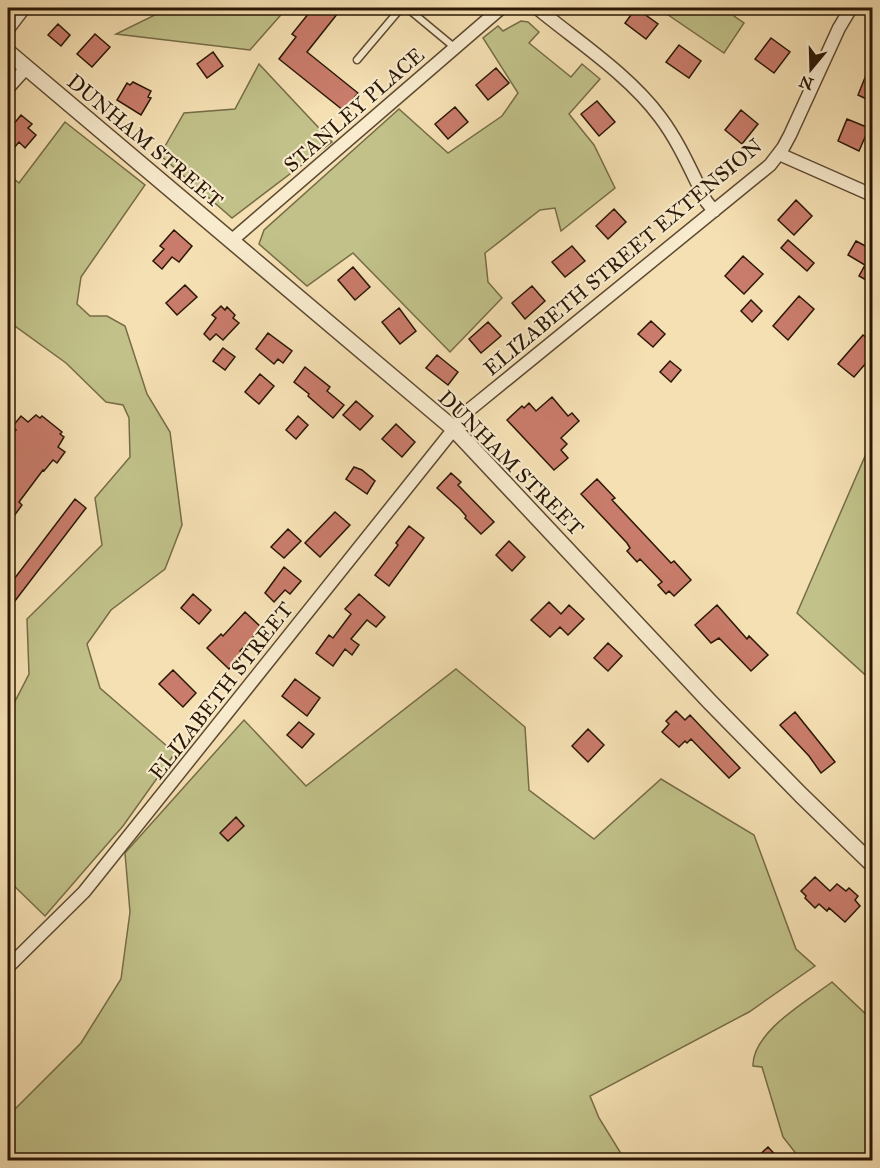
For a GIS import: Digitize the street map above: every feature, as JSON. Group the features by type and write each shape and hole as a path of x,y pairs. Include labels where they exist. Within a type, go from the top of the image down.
{"street":[{"path":"8,28 24,8"},
{"name":"STANLEY PLACE","path":"231,241 501,8"},
{"path":"537,8 619,75 648,103 670,132 706,201 714,211"},
{"name":"ELIZABETH STREET EXTENSION","path":"454,429 477,404 758,176 779,154 839,28 851,8"},
{"name":"DUNHAM STREET","path":"8,52 454,429 710,702 815,809 873,864"},
{"path":"8,88 26,68"},
{"path":"779,154 873,195"},
{"name":"ELIZABETH STREET","path":"8,967 84,892 454,429"}],"lane":[{"path":"357,60 402,8"},
{"path":"407,8 455,48"}],"green space":[{"path":"169,8 287,8 250,50 116,34"},
{"path":"658,8 733,8 734,16 744,23 724,53"},
{"path":"521,21 528,22 539,32 529,43 571,77 582,64 600,79 569,114 594,145 615,188 561,231 555,208 540,210 485,253 488,282 502,298 450,352 353,253 307,286 259,244 264,230 399,109 448,153 502,116 518,93 483,38 498,26 503,31"},
{"path":"259,64 332,142 232,218 160,155 184,113 235,109"},
{"path":"65,122 145,185 81,277 77,304 90,316 107,316 125,326 147,394 170,432 182,525 165,569 111,610 87,644 100,688 175,753 123,826 45,916 8,880 8,715 29,674 27,619 102,545 95,498 130,457 129,418 123,405 106,402 66,363 8,321 8,174 19,183"},
{"path":"872,440 872,681 797,613"},
{"path":"456,669 525,727 529,790 594,839 661,779 754,835 796,949 815,966 749,1012 590,1096 599,1118 625,1160 8,1160 8,1116 81,1043 121,979 130,912 125,853 244,720 306,786"},
{"path":"832,982 872,1020 872,1160 801,1160 783,1137 762,1067 753,1066 755,1053 771,1029"}],"building":[{"path":"313,8 342,8 307,52 358,93 344,111 279,59 296,37 292,34"},
{"path":"636,8 658,24 646,39 625,23"},
{"path":"58,24 70,35 61,46 48,35"},
{"path":"95,34 110,47 92,67 77,54"},
{"path":"771,38 790,52 774,73 755,59"},
{"path":"679,45 701,61 689,78 666,62"},
{"path":"213,52 223,66 207,78 197,64"},
{"path":"873,60 873,102 858,95"},
{"path":"496,68 509,83 488,100 476,85"},
{"path":"133,82 151,91 148,97 151,98 141,115 117,100 127,83 130,85"},
{"path":"597,101 615,122 599,136 581,114"},
{"path":"455,107 468,122 448,139 435,124"},
{"path":"741,110 758,124 742,144 725,130"},
{"path":"21,115 32,124 28,128 36,135 25,148 19,142 8,155 8,131"},
{"path":"847,119 869,128 859,151 838,141"},
{"path":"796,200 812,216 794,235 778,220"},
{"path":"614,209 626,222 608,239 596,226"},
{"path":"174,230 192,246 179,262 172,257 162,269 153,261 164,249 160,246"},
{"path":"788,240 814,263 807,271 781,248"},
{"path":"856,241 873,250 873,284 859,276 865,265 848,255"},
{"path":"572,246 585,261 565,277 552,262"},
{"path":"743,256 763,274 744,294 725,276"},
{"path":"353,267 370,287 355,300 338,280"},
{"path":"185,285 197,297 177,315 166,303"},
{"path":"532,286 545,301 525,319 512,303"},
{"path":"799,296 814,309 788,340 773,326"},
{"path":"751,300 762,311 752,322 741,311"},
{"path":"221,306 225,310 227,307 239,323 223,340 216,334 210,340 204,334 216,318 212,315"},
{"path":"399,308 416,331 400,344 382,322"},
{"path":"651,321 665,334 653,347 638,334"},
{"path":"488,322 501,336 481,353 469,339"},
{"path":"268,333 292,351 283,363 278,359 274,364 256,349"},
{"path":"863,335 873,343 873,355 854,377 838,364"},
{"path":"223,348 235,357 225,370 213,361"},
{"path":"437,355 458,372 448,385 426,368"},
{"path":"670,361 681,370 671,382 660,372"},
{"path":"305,367 330,387 327,391 344,405 333,418 294,382"},
{"path":"260,374 274,386 259,404 245,392"},
{"path":"552,397 568,416 572,413 579,421 561,438 567,444 561,450 568,458 554,470 507,420 522,406 524,408 529,403 536,411"},
{"path":"356,401 373,416 360,430 343,415"},
{"path":"36,415 40,418 42,416 62,432 60,434 64,437 58,447 65,452 57,463 53,460 43,470 19,502 22,505 14,516 10,513 8,516 8,440 16,430 12,427 21,416 28,422"},
{"path":"298,416 308,425 296,439 286,430"},
{"path":"396,424 415,442 402,457 382,439"},
{"path":"354,467 362,470 375,481 367,494 346,479"},
{"path":"451,473 461,482 458,485 494,522 481,534 465,518 466,516 460,509 437,488"},
{"path":"597,479 615,498 612,500 671,563 674,561 691,580 674,596 669,591 666,594 658,585 662,582 640,559 637,562 627,551 630,548 627,543 581,494"},
{"path":"75,499 86,508 8,610 8,587"},
{"path":"335,512 350,525 320,557 305,543"},
{"path":"409,526 424,538 389,586 375,575"},
{"path":"288,529 301,541 284,558 271,547"},
{"path":"509,541 525,557 512,571 496,555"},
{"path":"284,567 301,581 290,594 285,590 274,602 265,593"},
{"path":"193,594 211,610 199,624 181,608"},
{"path":"359,594 385,617 376,627 367,620 351,639 359,645 352,655 345,649 333,666 316,653 329,635 333,638 351,614 345,609"},
{"path":"549,602 561,614 569,605 584,619 568,635 560,627 550,637 531,620"},
{"path":"717,605 747,639 749,636 768,655 751,671 719,638 711,643 695,625"},
{"path":"245,612 262,628 240,651 243,654 229,669 207,648 221,634 223,636"},
{"path":"608,643 622,656 608,671 594,658"},
{"path":"173,670 196,693 183,707 159,684"},
{"path":"295,679 320,698 307,716 282,696"},
{"path":"676,711 685,720 690,715 740,768 729,778 691,739 679,747 662,732 669,724 666,721"},
{"path":"795,712 835,762 821,773 809,756 780,725"},
{"path":"299,722 314,734 302,748 287,735"},
{"path":"588,729 604,745 588,762 572,746"},
{"path":"236,817 244,826 228,841 220,833"},
{"path":"815,877 830,891 837,884 846,891 849,888 858,896 855,900 860,906 845,922 829,908 827,911 819,904 815,908 805,898 806,896 801,891"},
{"path":"768,1147 781,1161 753,1161"}]}
